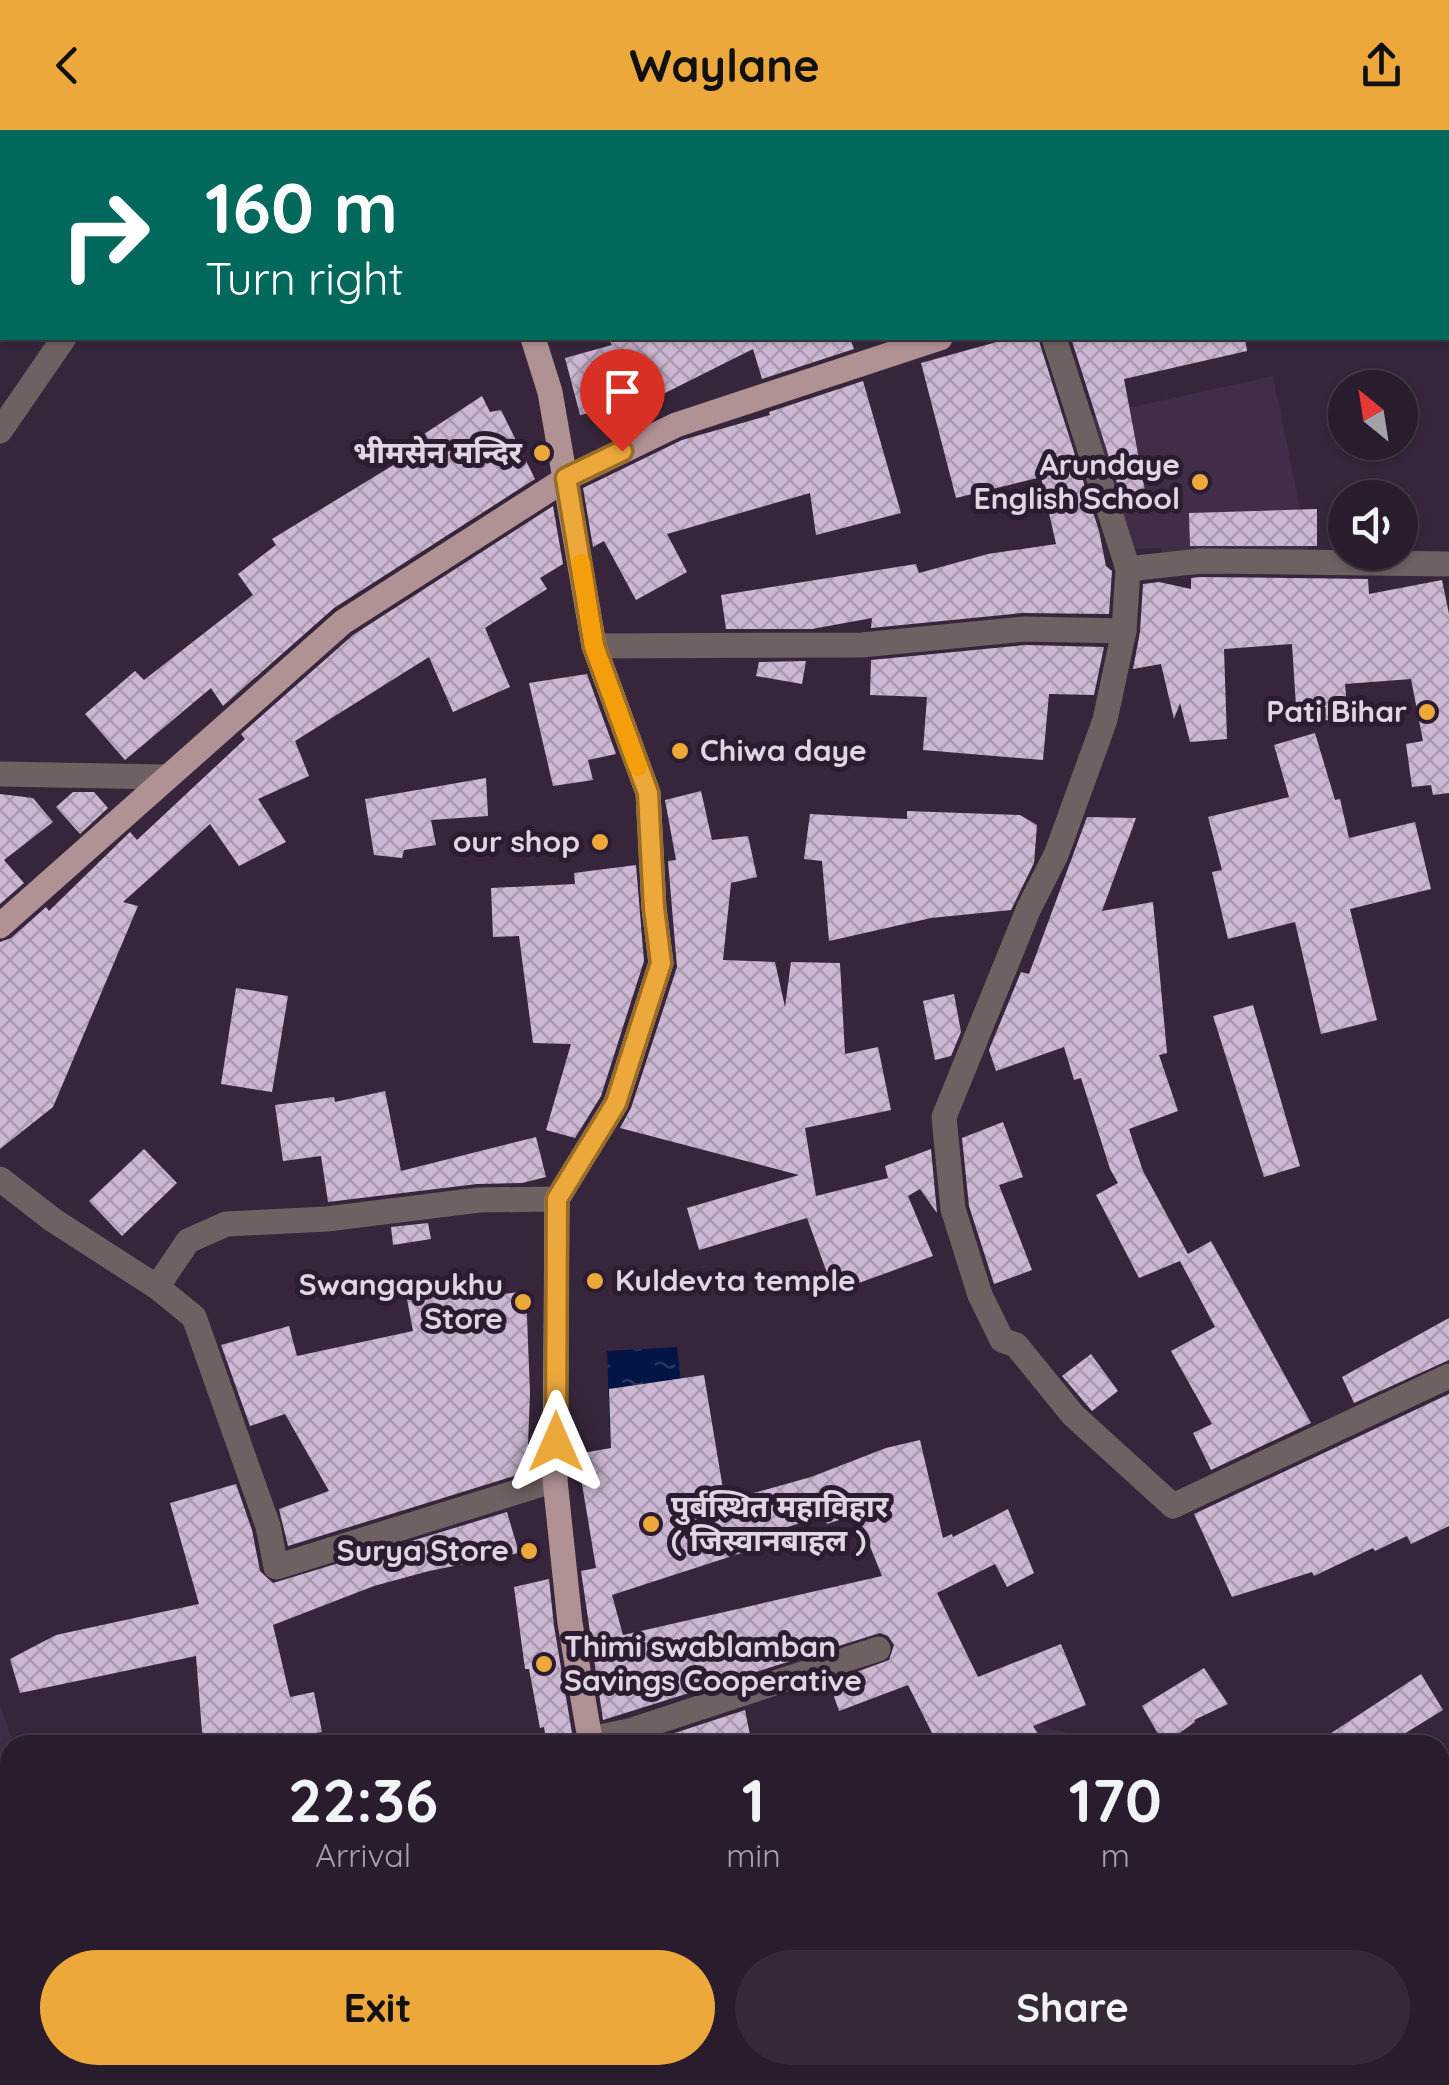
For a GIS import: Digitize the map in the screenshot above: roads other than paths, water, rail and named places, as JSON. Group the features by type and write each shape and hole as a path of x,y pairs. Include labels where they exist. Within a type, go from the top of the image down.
{"main road":[{"path":"534,340 550,392 594,646 648,793 661,963 616,1103 557,1199 555,1480 570,1623 589,1735"},
{"path":"0,926 343,622 566,478 676,425 934,340"}],"street":[{"path":"0,431 63,340"},
{"path":"1055,340 1128,569 1124,631 1105,720 1056,854 1029,908 944,1117 952,1209 980,1295 1002,1340 1016,1345 1072,1415 1173,1506 1449,1376"},
{"path":"1128,569 1200,561 1449,564"},
{"path":"594,646 862,646 1024,629 1124,631"},
{"path":"0,774 167,777"},
{"path":"0,1179 194,1317 268,1526 276,1567 555,1480"},
{"path":"157,1287 188,1241 226,1224 327,1218 479,1200 557,1199"},
{"path":"618,1735 878,1649"}],"water":[{"path":"677,1347 685,1417 610,1435 607,1351"}],"place":[{"name":"भीमसेन मन्दिर","path":"542,453"},
{"name":"Arundaye English School","path":"1200,482"},
{"name":"Pati Bihar","path":"1427,712"},
{"name":"Chiwa daye","path":"680,751"},
{"name":"our shop","path":"600,842"},
{"name":"Kuldevta temple","path":"595,1281"},
{"name":"Swangapukhu Store","path":"523,1302"},
{"name":"पुर्बस्थित महाविहार ( जिस्वानबाहल )","path":"651,1524"},
{"name":"Surya Store","path":"529,1551"},
{"name":"Thimi swablamban Savings Cooperative","path":"544,1664"}]}
